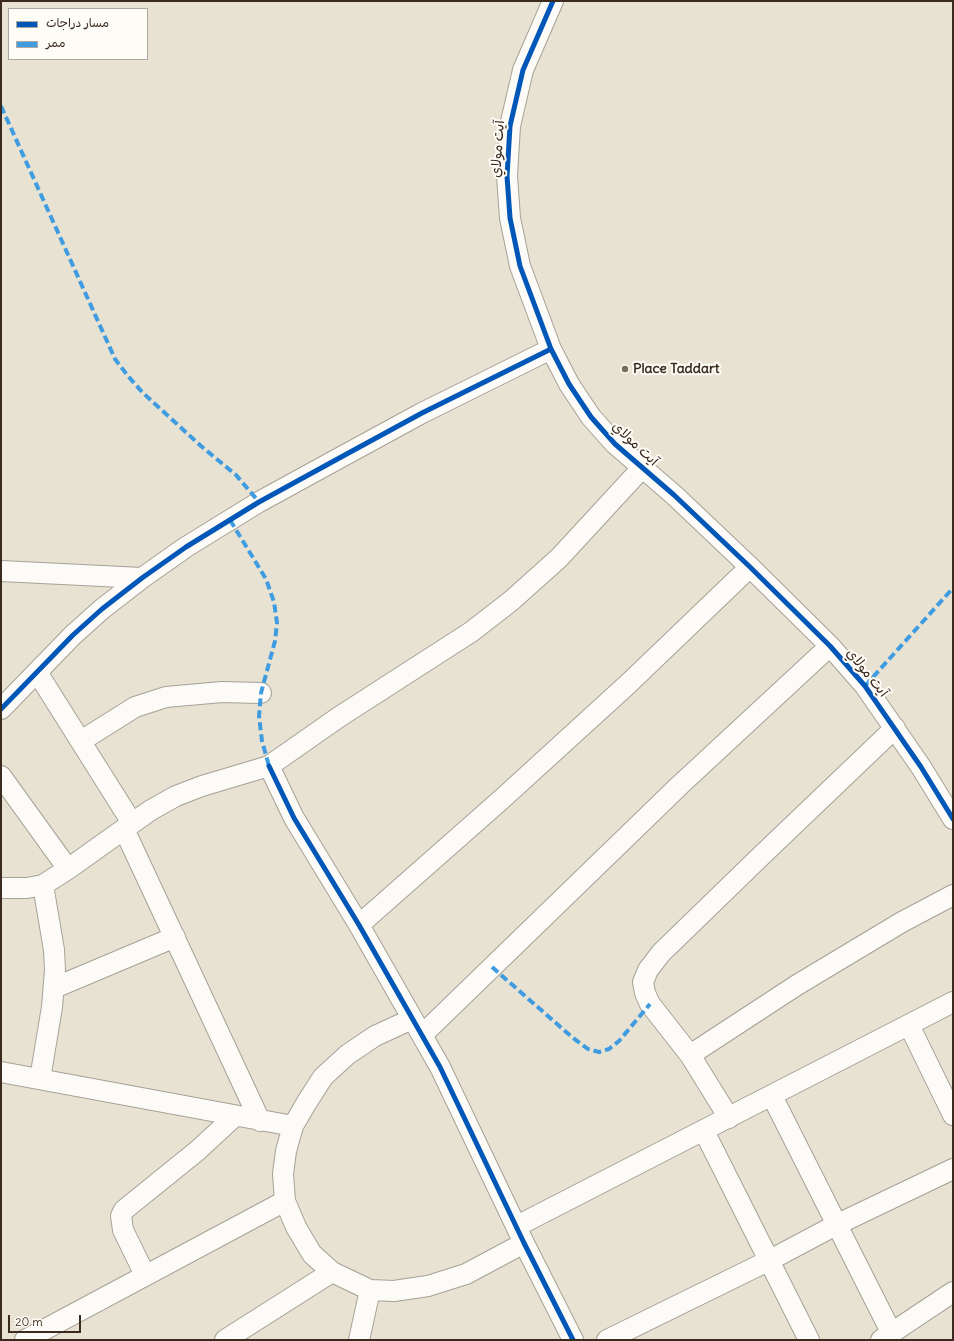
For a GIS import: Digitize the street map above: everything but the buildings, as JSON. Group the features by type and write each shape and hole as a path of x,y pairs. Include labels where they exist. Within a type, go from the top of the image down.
{"street":[{"name":"آيت مولاي","path":"553,1 523,70 510,126 507,176 510,218 520,266 551,349 569,384 591,417 615,444 674,495 830,646 864,686 895,728 922,767 953,819"},
{"path":"1,709 73,635 142,578 186,547 259,502 422,413 551,349"},
{"path":"1,888 28,888 43,885 151,810 176,796 202,786 269,766 339,717 471,632 511,601 559,558 642,468"},
{"path":"359,925 503,798 628,684 750,567"},
{"path":"1,571 142,578"},
{"path":"830,646 417,1027 375,1036 347,1055 323,1077 294,1126 286,1151 283,1174 285,1201 296,1227 312,1254 332,1272 370,1290 394,1290 428,1286 466,1274 520,1234 704,1131 953,1002"},
{"path":"37,672 81,741 128,826 175,937 260,1121"},
{"path":"81,741 135,707 166,697 222,692 261,693"},
{"path":"729,1118 690,1055 650,1004 645,993 643,982 648,970 661,953 760,856 895,728"},
{"path":"269,766 294,818 359,925 440,1067 520,1234 573,1340"},
{"path":"1,776 68,869"},
{"path":"40,1079 54,988 54,950 43,885"},
{"path":"690,1055 798,985 902,922 953,895"},
{"path":"54,988 175,937"},
{"path":"909,1025 953,1115"},
{"path":"1,1072 260,1121 294,1126"},
{"path":"772,1096 836,1225 886,1337 953,1292"},
{"path":"145,1275 124,1230 122,1216 124,1210 192,1156 235,1116"},
{"path":"704,1131 810,1340"},
{"path":"608,1340 770,1260 836,1225 953,1169"},
{"path":"26,1340 285,1201"},
{"path":"226,1340 332,1272"},
{"path":"359,1340 370,1290"}],"marked path":[{"path":"1,106 115,359 143,393 201,446 236,475 259,502"},
{"path":"230,520 266,579 274,602 277,623 275,641 261,693 259,716 262,741 269,766"},
{"path":"865,686 953,588"},
{"path":"492,967 573,1038 588,1049 599,1052 609,1049 619,1041 650,1004"}],"cycle path":[{"path":"553,1 523,70 510,126 507,176 510,218 520,266 551,349 569,384 591,417 615,444 674,495 750,567 830,646 865,686 921,767 953,819"},
{"path":"1,709 73,635 102,609 186,547 259,502 422,413 551,349"},
{"path":"269,766 294,818 359,925 440,1067 524,1243 573,1340"}],"place":[{"name":"Place Taddart","path":"625,369"}]}
